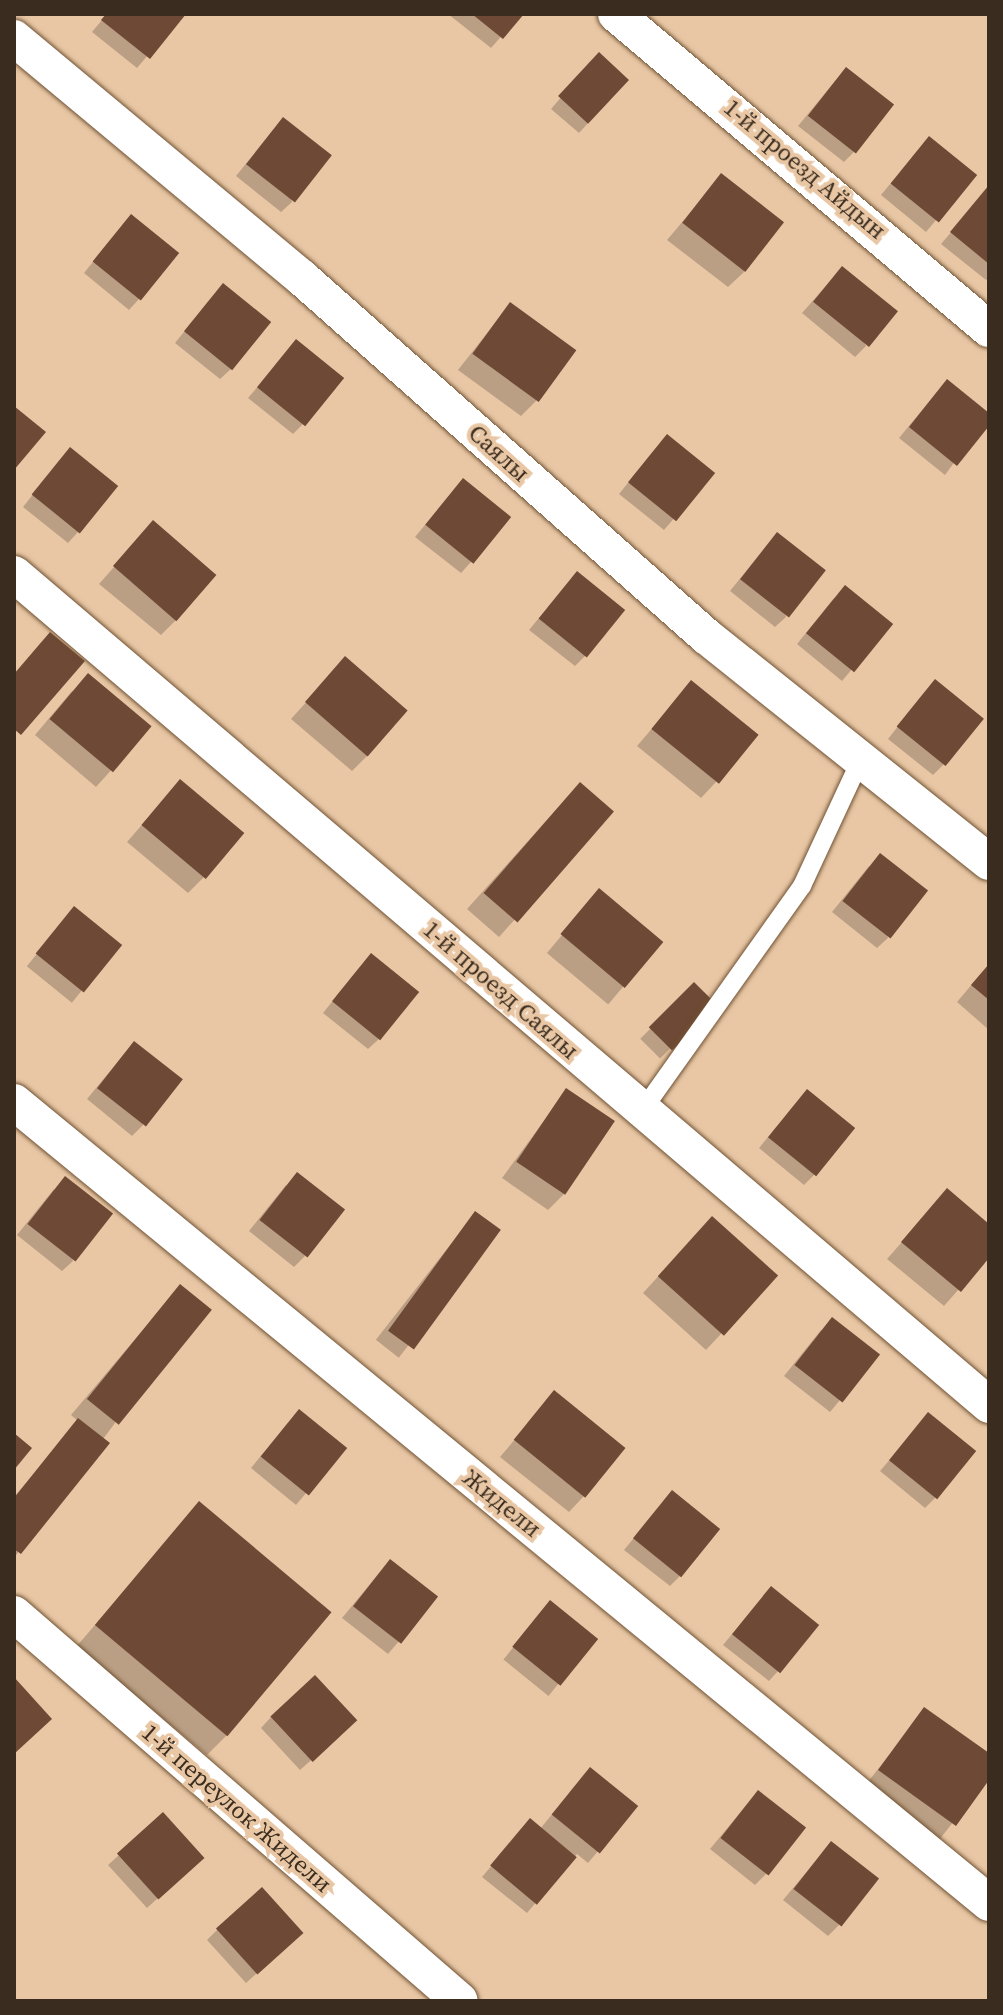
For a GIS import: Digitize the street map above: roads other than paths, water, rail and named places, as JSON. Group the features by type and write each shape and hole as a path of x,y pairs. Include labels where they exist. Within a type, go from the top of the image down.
{"street":[{"name":"1-й проезд Айдын","path":"616,14 989,329"},
{"name":"Саялы","path":"14,38 302,278 706,636 989,862"},
{"name":"1-й проезд Саялы","path":"14,574 989,1405"},
{"name":"Жидели","path":"14,1102 989,1903"},
{"name":"1-й переулок Жидели","path":"14,1614 460,2001"}],"lane":[{"path":"642,1111 802,886 861,759"}]}
